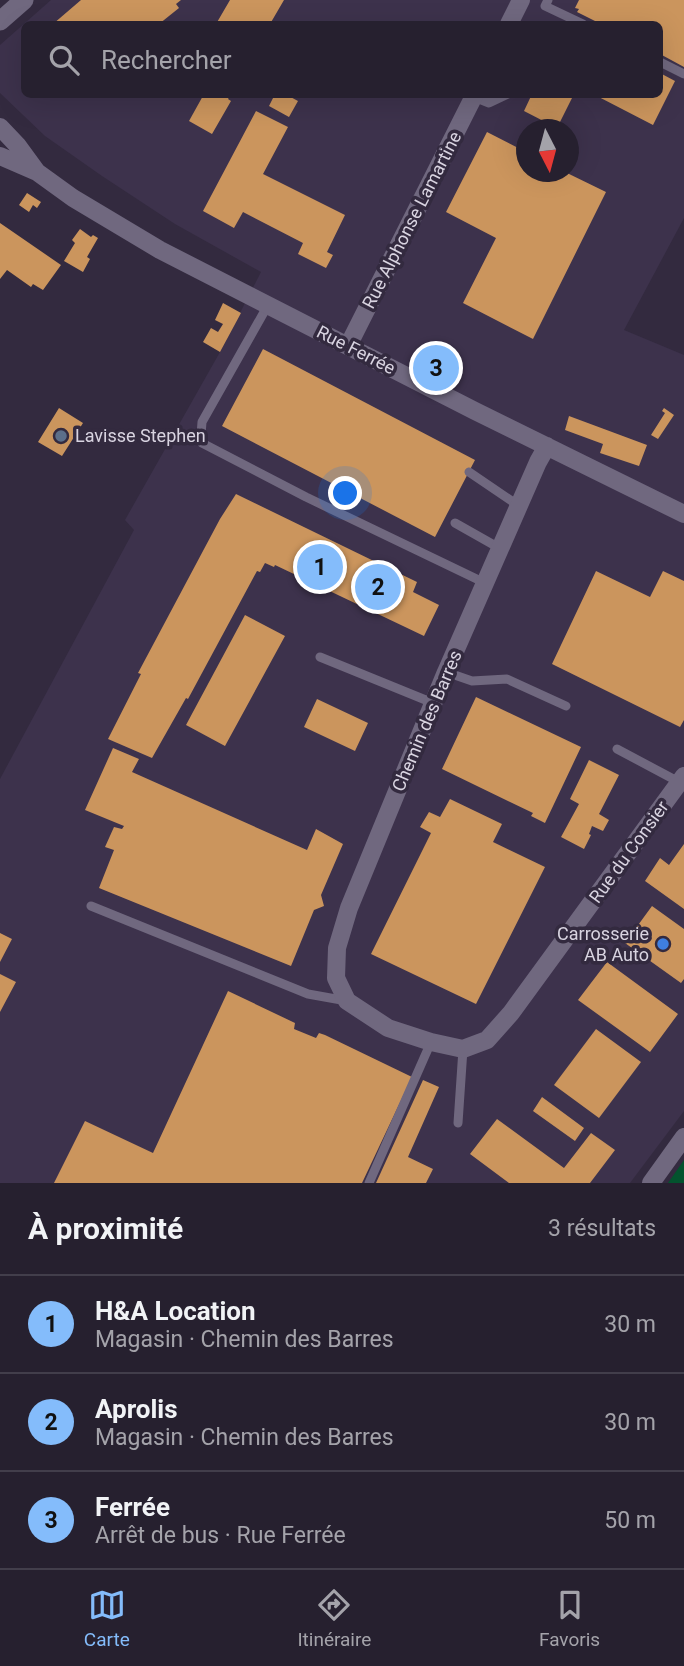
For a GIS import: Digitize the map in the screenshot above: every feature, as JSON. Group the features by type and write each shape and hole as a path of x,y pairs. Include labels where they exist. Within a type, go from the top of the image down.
{"street":[{"path":"0,21 24,0"},
{"path":"514,21 521,0"},
{"name":"Rue Alphonse Lamartine","path":"348,346 473,98"},
{"name":"Rue Ferrée","path":"3,138 37,172 73,198 160,250 684,514"},
{"name":"Rue Ferrée","path":"0,156 37,172"},
{"name":"Chemin des Barres","path":"347,1001 336,978 337,948 349,908 446,672 547,446"},
{"name":"Rue du Consier","path":"463,1049 487,1040 511,1013 682,779"},
{"path":"347,1001 388,1028 463,1049"},
{"path":"651,1183 684,1138"}],"lane":[{"path":"548,0 545,6 577,21"},
{"path":"663,64 684,74"},
{"path":"478,98 489,103 500,98"},
{"path":"268,305 202,422 202,443 486,583"},
{"path":"469,472 519,506"},
{"path":"455,523 500,549"},
{"path":"320,657 433,703"},
{"path":"446,672 472,681 507,679 566,706"},
{"path":"617,749 682,779"},
{"path":"91,906 308,994 347,1001"},
{"path":"369,1183 431,1042"},
{"path":"458,1123 463,1049"}],"shaded area":[{"path":"51,0 684,0 684,218 624,330 684,355 684,1111 630,1183 0,1183 0,779 134,530 125,520 220,352 261,272 175,224 45,136 0,93 0,45 21,26 21,98 663,98 663,21 27,21"}],"green space":[{"path":"684,1160 684,1183 668,1183"}],"building":[{"path":"81,0 181,0 176,4 179,8 163,21 56,21"},
{"path":"230,0 284,0 272,21 218,21"},
{"path":"579,0 684,0 684,67 663,56 663,21 595,21 577,12 579,9 575,8"},
{"path":"663,75 675,81 653,125 601,98 663,98"},
{"path":"202,98 229,98 231,101 212,134 189,121"},
{"path":"273,98 292,98 298,101 289,117 269,106"},
{"path":"530,98 572,98 562,119 540,119 524,111"},
{"path":"256,111 288,127 263,174 345,215 327,252 333,255 326,268 298,254 303,243 243,212 234,228 203,211"},
{"path":"487,132 516,147 516,182 579,182 579,179 606,192 533,339 463,303 496,238 446,212"},
{"path":"27,193 41,202 37,208 33,205 29,212 19,205"},
{"path":"0,223 61,265 43,290 33,284 31,287 7,270 0,279"},
{"path":"80,229 91,237 93,235 98,238 87,257 90,259 83,272 64,261 75,243 72,240"},
{"path":"223,303 241,313 220,352 203,342 211,328 218,332 223,324 215,320"},
{"path":"263,349 475,460 435,537 222,426"},
{"path":"59,408 83,423 62,456 38,442"},
{"path":"664,408 674,415 658,439 651,435 665,413 662,411"},
{"path":"569,416 647,445 639,466 600,453 603,444 565,430"},
{"path":"236,494 417,582 413,592 439,605 424,636 275,565 274,567 265,563 260,572 257,571 188,699 186,698 152,758 108,739 141,674 138,673"},
{"path":"596,571 650,597 663,571 684,581 684,720 680,727 552,664"},
{"path":"245,615 285,636 225,746 186,725"},
{"path":"476,697 581,747 545,823 531,816 533,813 442,769"},
{"path":"317,699 368,723 355,751 304,727"},
{"path":"113,748 139,759 132,772 307,850 316,829 343,844 321,895 324,906 314,910 291,966 99,888 114,850 105,847 114,827 122,829 124,826 85,810"},
{"path":"589,760 619,775 599,814 609,820 603,831 592,826 584,849 561,837 579,804 570,799"},
{"path":"450,799 502,824 493,842 545,867 476,1004 371,954 431,833 420,827 429,812 440,817"},
{"path":"684,844 684,909 645,881 660,858 669,865"},
{"path":"652,906 684,929 684,979 681,983 625,943"},
{"path":"0,933 12,939 0,962"},
{"path":"607,962 678,1014 650,1052 578,1000"},
{"path":"0,974 16,982 0,1012"},
{"path":"228,991 295,1023 294,1029 316,1038 319,1033 325,1035 412,1077 362,1183 54,1183 85,1121 153,1153"},
{"path":"596,1029 641,1062 599,1118 554,1085"},
{"path":"423,1080 439,1087 408,1157 433,1169 426,1183 376,1183"},
{"path":"542,1097 584,1128 575,1141 533,1111"},
{"path":"497,1119 564,1168 591,1133 615,1150 590,1183 509,1183 470,1154"}],"place":[{"name":"Ferrée","path":"436,368"},
{"name":"Lavisse Stephen","path":"61,436"},
{"name":"H&A Location","path":"320,567"},
{"name":"Aprolis","path":"378,587"},
{"name":"Carrosserie AB Auto","path":"663,944"}]}
